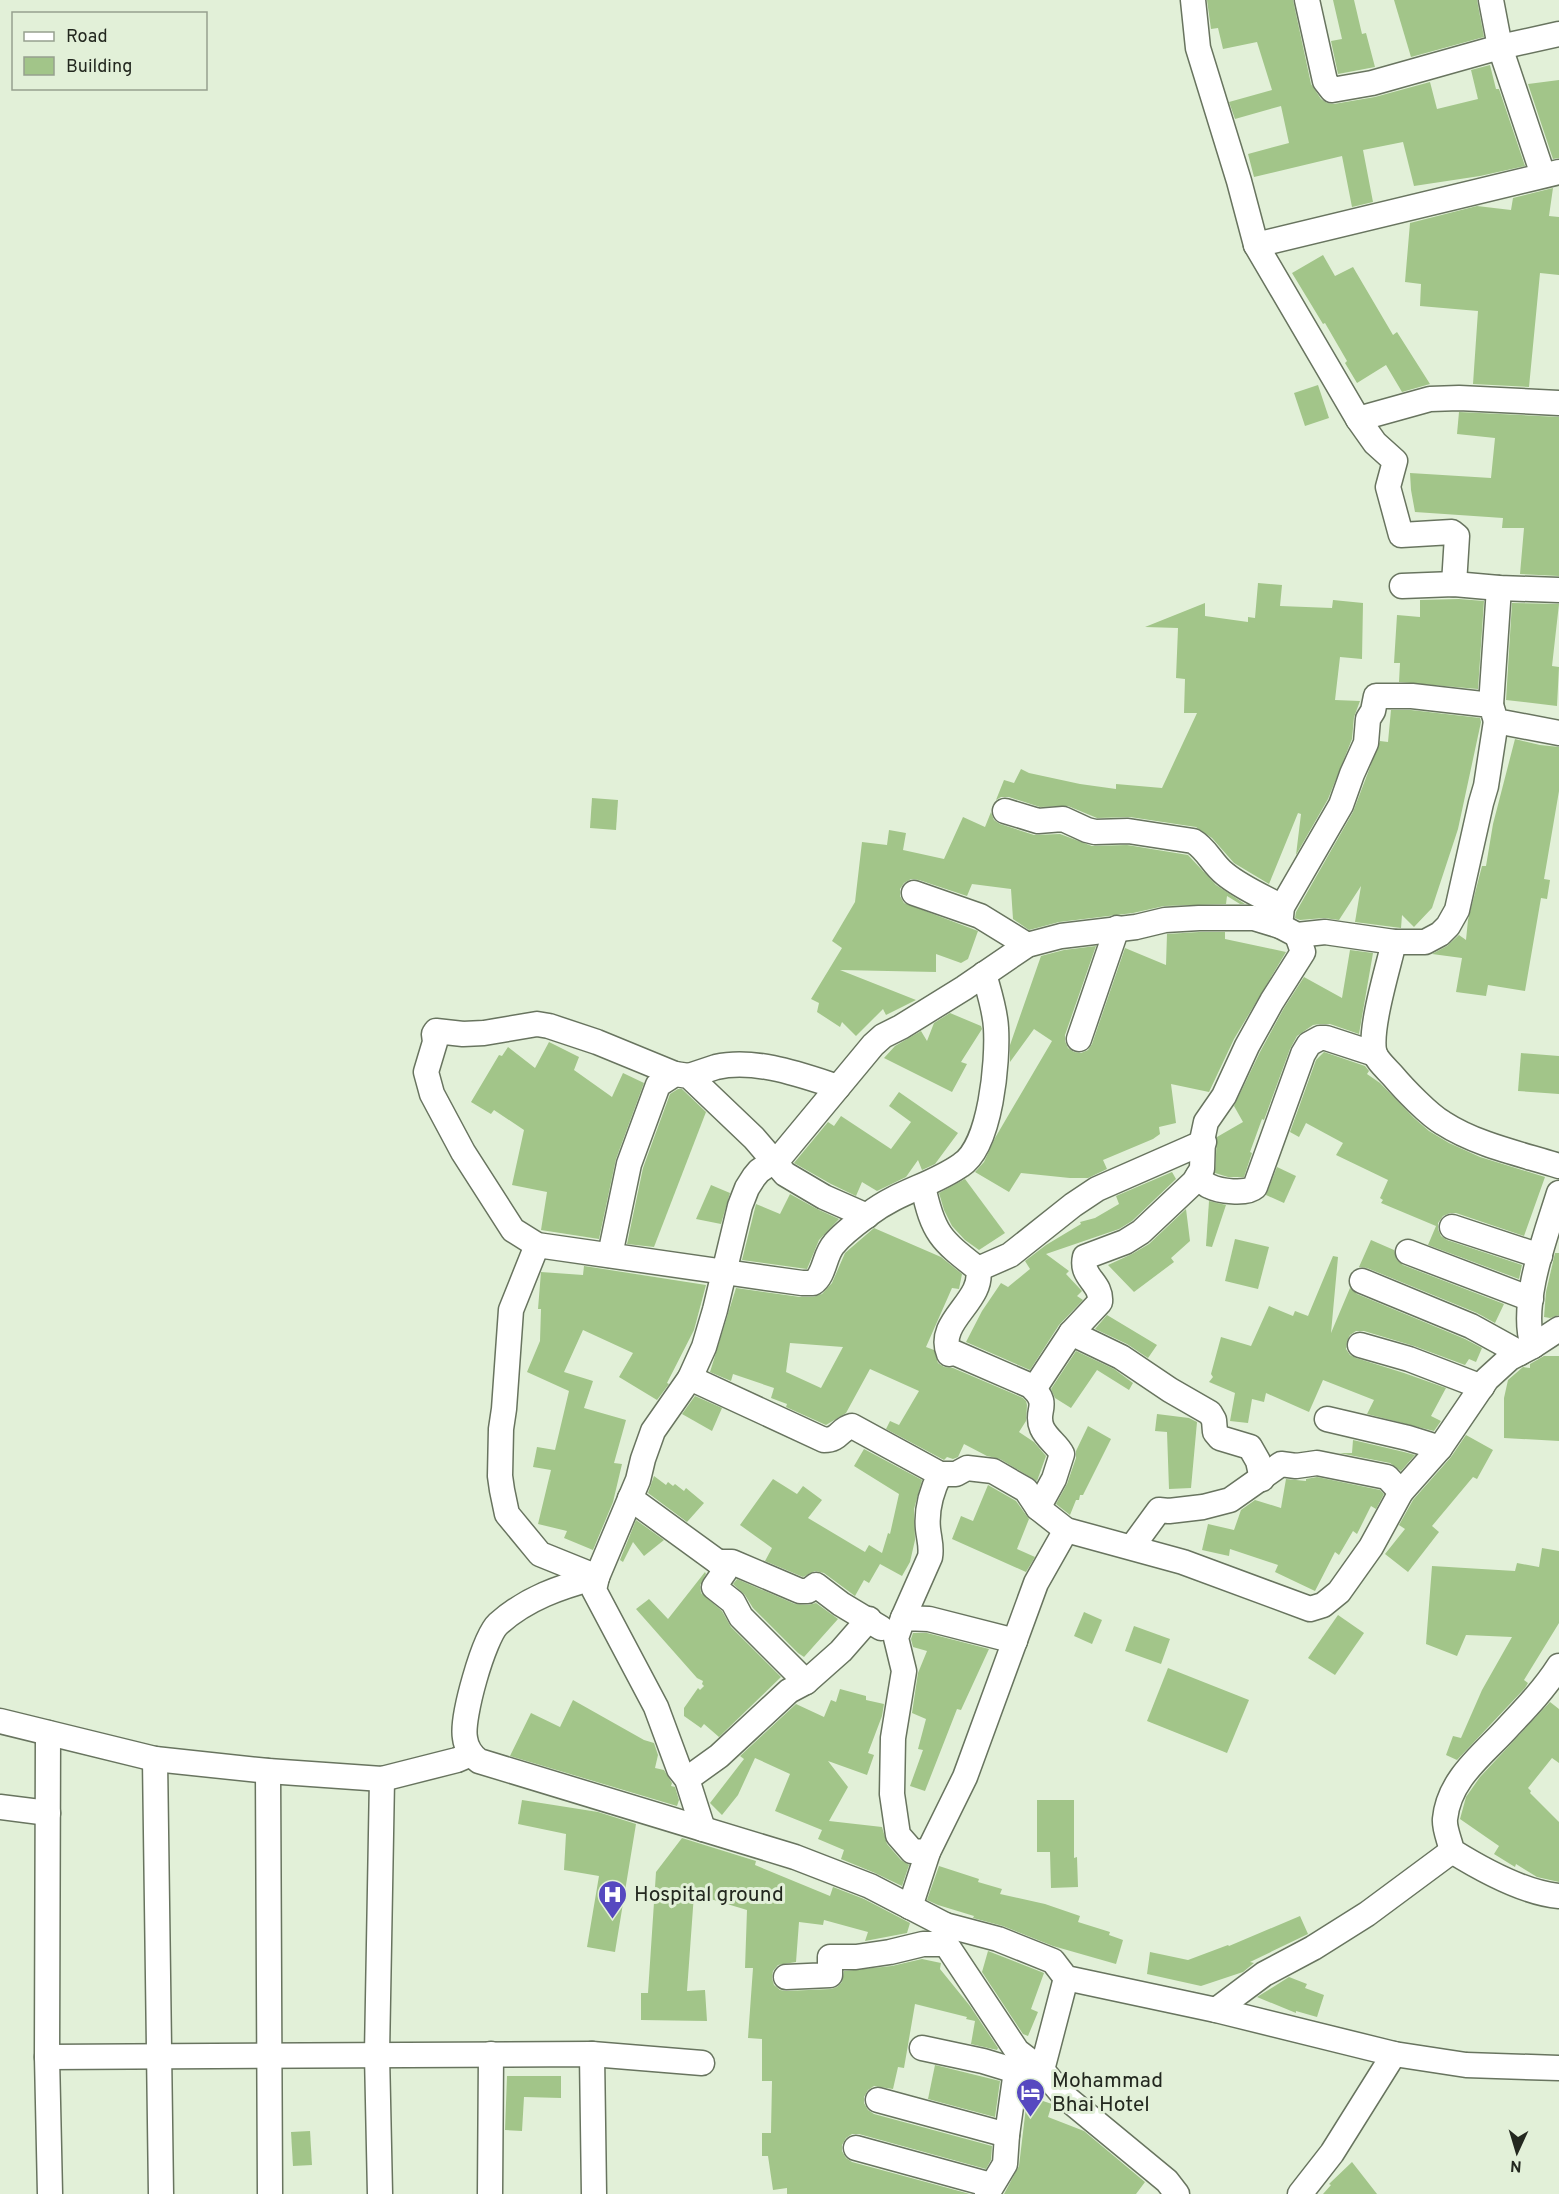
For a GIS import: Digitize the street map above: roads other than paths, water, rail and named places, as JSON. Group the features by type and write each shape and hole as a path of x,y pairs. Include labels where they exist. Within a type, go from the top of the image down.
{"street":[{"path":"1193,0 1198,48 1256,245 1358,419 1375,443 1395,461 1388,487 1401,535 1452,532 1457,536 1454,584"},
{"path":"1307,0 1324,81 1332,90 1372,83 1500,46 1559,34"},
{"path":"1256,245 1551,173 1500,46 1491,0"},
{"path":"1358,419 1430,399 1459,398 1559,403"},
{"path":"1402,586 1454,584 1559,590"},
{"path":"703,1829 687,1779 678,1769 656,1707 594,1590 653,1431 690,1378 704,1347 740,1206 747,1188 759,1171 782,1156 873,1045 883,1036 921,1015 1027,945 1061,936 1136,927 1165,920 1199,918 1254,918 1325,932 1394,942 1425,942 1440,934 1448,926 1457,910 1486,786 1494,713 1499,588"},
{"path":"1286,923 1341,805 1366,743 1368,719 1373,711 1376,696 1412,696 1494,713 1559,733"},
{"path":"1005,811 1038,821 1063,819 1095,832 1128,831 1194,841 1202,846 1227,876 1286,923 1303,952 1247,1046 1224,1096 1209,1116 1204,1131 1204,1161 1198,1176 1164,1213 1141,1232 1125,1242 1085,1257 1085,1269 1089,1278 1100,1290 1100,1302 1071,1333 1034,1389"},
{"path":"914,893 980,916 1027,945"},
{"path":"1079,1039 1117,928"},
{"path":"1394,942 1380,1000 1374,1041 1375,1054 1396,1081 1440,1122 1471,1137 1559,1166"},
{"path":"867,1216 793,1180 754,1138 682,1075 549,1026 537,1024 484,1033 463,1034 438,1030 434,1033 435,1042 426,1072 437,1103 463,1152 513,1230 537,1245 802,1284 813,1283 819,1278 823,1263 834,1244 891,1199 912,1188 923,1186 961,1166 970,1158 981,1140 996,1062 996,1027 984,974"},
{"path":"1198,1176 1211,1187 1241,1191 1252,1189 1255,1186 1287,1093 1309,1044 1320,1038 1326,1038 1375,1054"},
{"path":"610,1255 629,1164 658,1085 682,1075 716,1067 752,1066 792,1073 838,1088"},
{"path":"978,1269 1010,1255 1097,1189 1204,1142"},
{"path":"923,1186 929,1217 938,1234 978,1269 980,1276 977,1288 947,1334 946,1345 949,1354 955,1353 1034,1389 1040,1394 1043,1403 1041,1425 1062,1454 1054,1479 1038,1508"},
{"path":"1527,1350 1531,1299 1540,1257 1559,1194"},
{"path":"1452,1227 1540,1257"},
{"path":"537,1245 511,1310 501,1429 502,1490 507,1514 540,1554 597,1577"},
{"path":"1408,1252 1531,1299"},
{"path":"1362,1281 1527,1350"},
{"path":"690,1378 824,1440 834,1439 848,1427 856,1427 940,1474 956,1474 967,1468 993,1471 1026,1490 1038,1508 1066,1530 1132,1546 1183,1562 1310,1609 1323,1605 1339,1592 1371,1547 1401,1492 1440,1448 1498,1367 1559,1329"},
{"path":"1071,1333 1121,1357 1179,1396 1210,1413 1214,1420 1215,1432 1220,1438 1250,1447 1258,1461 1262,1479"},
{"path":"1360,1346 1409,1359 1482,1388"},
{"path":"1327,1419 1440,1448"},
{"path":"1132,1546 1158,1510 1203,1508 1230,1500 1281,1464 1296,1466 1317,1463 1387,1477 1401,1492"},
{"path":"928,1852 912,1851 898,1835 892,1794 893,1738 904,1671 899,1628 930,1557 932,1549 928,1523 930,1498 940,1474"},
{"path":"630,1498 718,1562 725,1571 714,1587 734,1602 741,1617 806,1682"},
{"path":"910,1907 928,1852 965,1777 1036,1583 1066,1530"},
{"path":"718,1562 732,1562 800,1591 808,1591 816,1585 841,1604 869,1619 899,1628 929,1619 1015,1641"},
{"path":"597,1577 543,1594 522,1605 495,1627 485,1647 465,1720 464,1738 471,1754 478,1761 795,1857 870,1886 910,1907 945,1935 1017,2051 1042,2070 1064,2096 1166,2190"},
{"path":"687,1779 719,1756 789,1691 806,1682 841,1651 869,1619"},
{"path":"1557,1674 1464,1773 1450,1801 1445,1821 1452,1851 1530,1890 1559,1896"},
{"path":"0,1721 155,1759 268,1771 382,1779 446,1763 471,1754"},
{"path":"48,1733 47,2057 50,2194"},
{"path":"155,1759 161,2194"},
{"path":"268,1771 270,2194"},
{"path":"380,2194 377,2054 382,1779"},
{"path":"0,1807 48,1813"},
{"path":"1216,2010 1264,1974 1313,1948 1367,1914 1452,1851"},
{"path":"786,1977 830,1976 830,1957 856,1957 890,1952 923,1944 945,1935 998,1939 1053,1961 1066,1978 1216,2010 1394,2054 1466,2065 1559,2068"},
{"path":"1042,2070 1066,1978"},
{"path":"922,2048 983,2061 1016,2071 1042,2070"},
{"path":"490,2194 491,2054"},
{"path":"47,2057 592,2054 702,2063"},
{"path":"592,2054 594,2194"},
{"path":"1300,2194 1332,2153 1394,2054"},
{"path":"856,2148 989,2190 1005,2164 1016,2071"},
{"path":"878,2100 1007,2135"}],"place":[{"name":"Hospital ground","path":"613,1920"},
{"name":"Mohammad Bhai Hotel","path":"1031,2118"}]}
